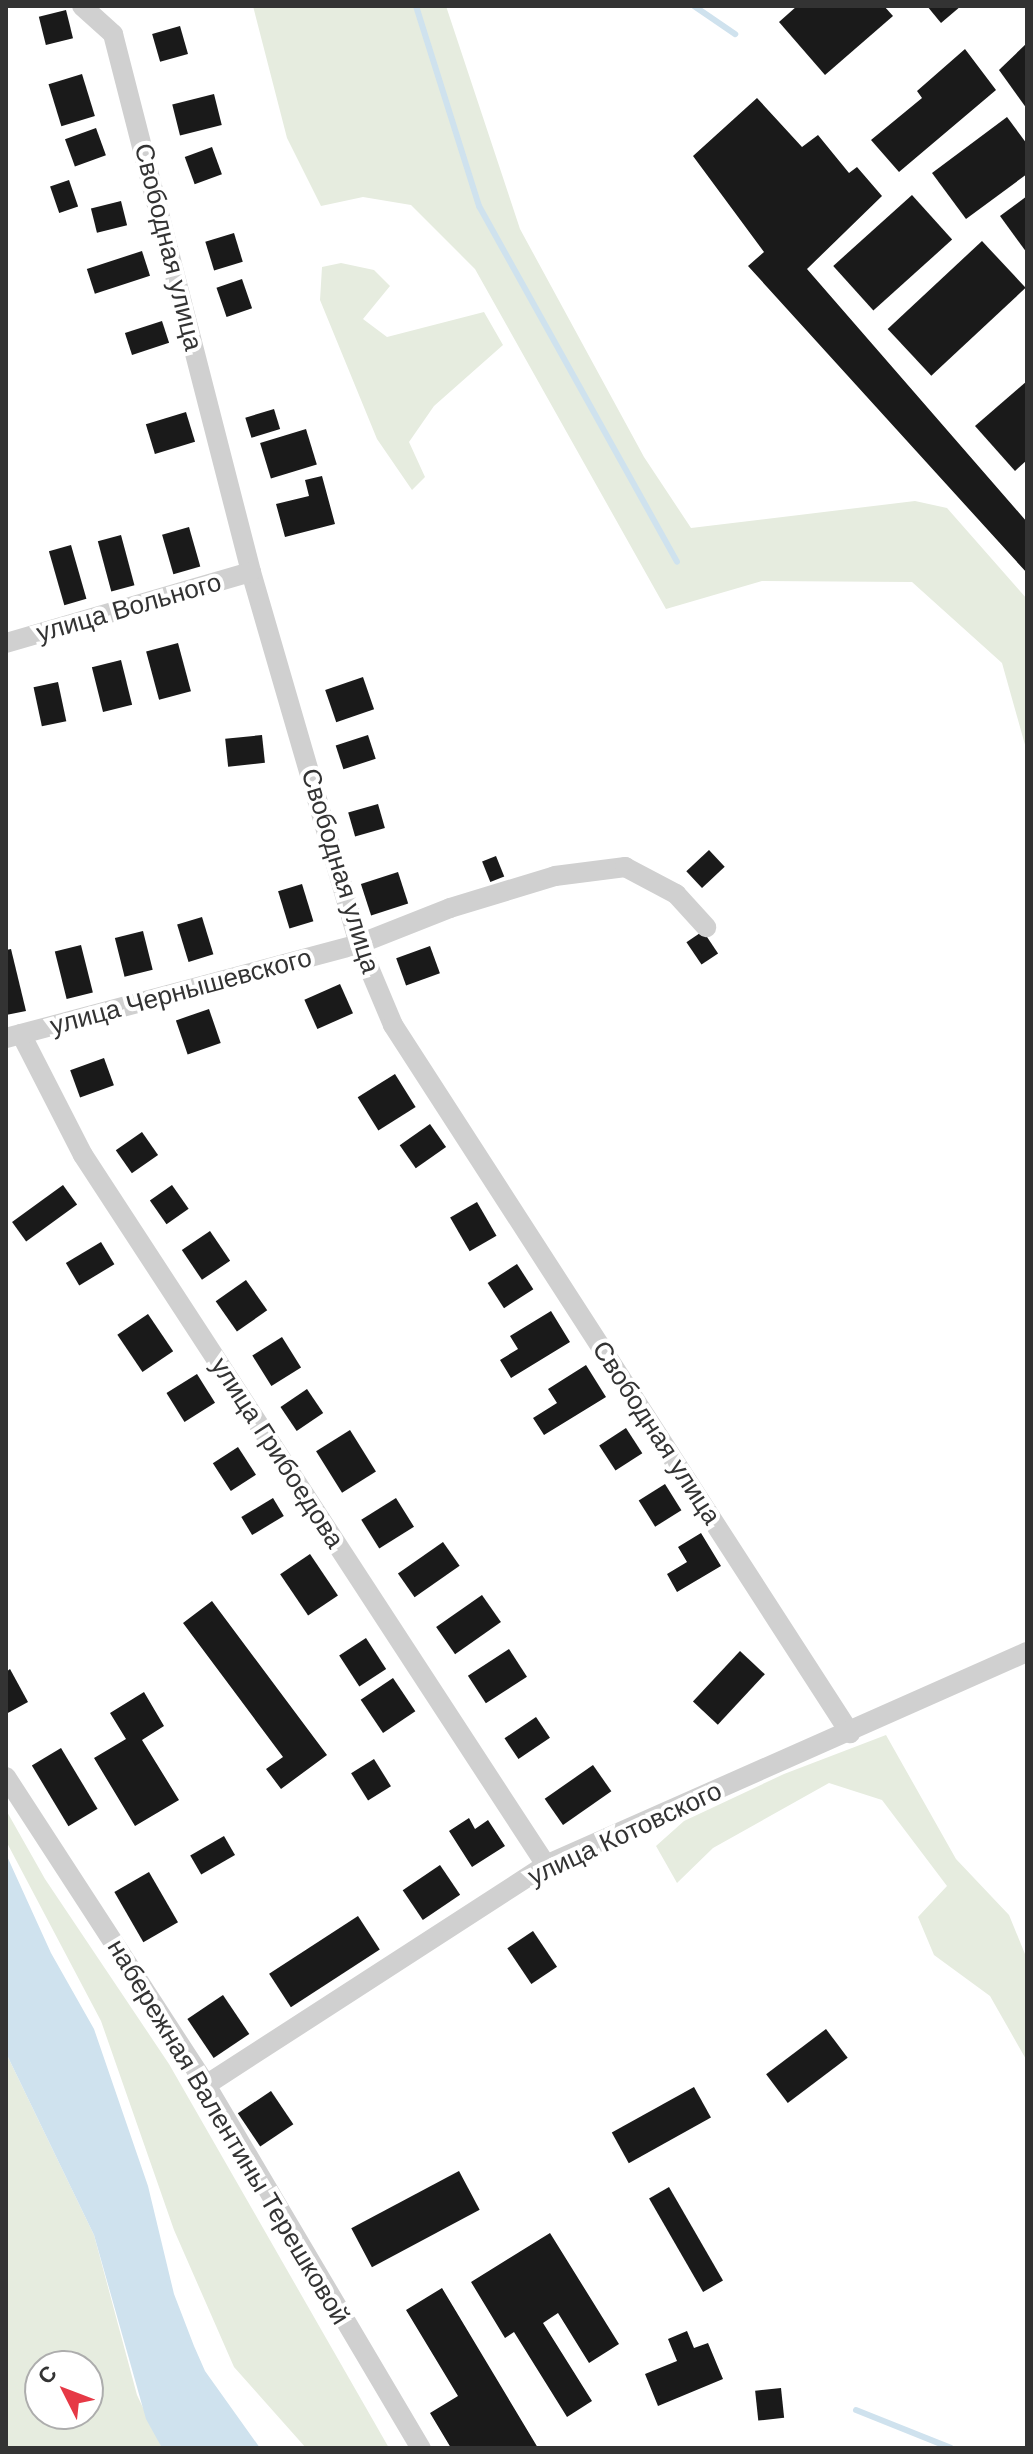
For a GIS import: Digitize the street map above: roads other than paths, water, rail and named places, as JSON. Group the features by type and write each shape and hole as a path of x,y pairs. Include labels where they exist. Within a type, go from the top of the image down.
{"street":[{"name":"Свободная улица","path":"82,6 113,34 251,572 359,944 393,1025 850,1733"},
{"name":"улица Вольного","path":"6,643 251,572"},
{"name":"улица Чернышевского","path":"14,1036 359,944 450,908 555,876 625,867 676,894 706,927"},
{"name":"улица Грибоедова","path":"14,1036 83,1155 546,1865"},
{"name":"улица Котовского","path":"206,2085 546,1865 1027,1652"},
{"name":"набережная Валентины Терешковой","path":"6,1777 206,2085 421,2448"}],"water":[{"path":"6,1854 51,1953 94,2029 148,2186 174,2294 194,2346 205,2371 260,2448 162,2448 146,2419 94,2235 6,2053"}],"waterway":[{"path":"416,6 479,206 677,562"},
{"path":"694,6 735,34"},
{"path":"856,2410 951,2448"}]}
